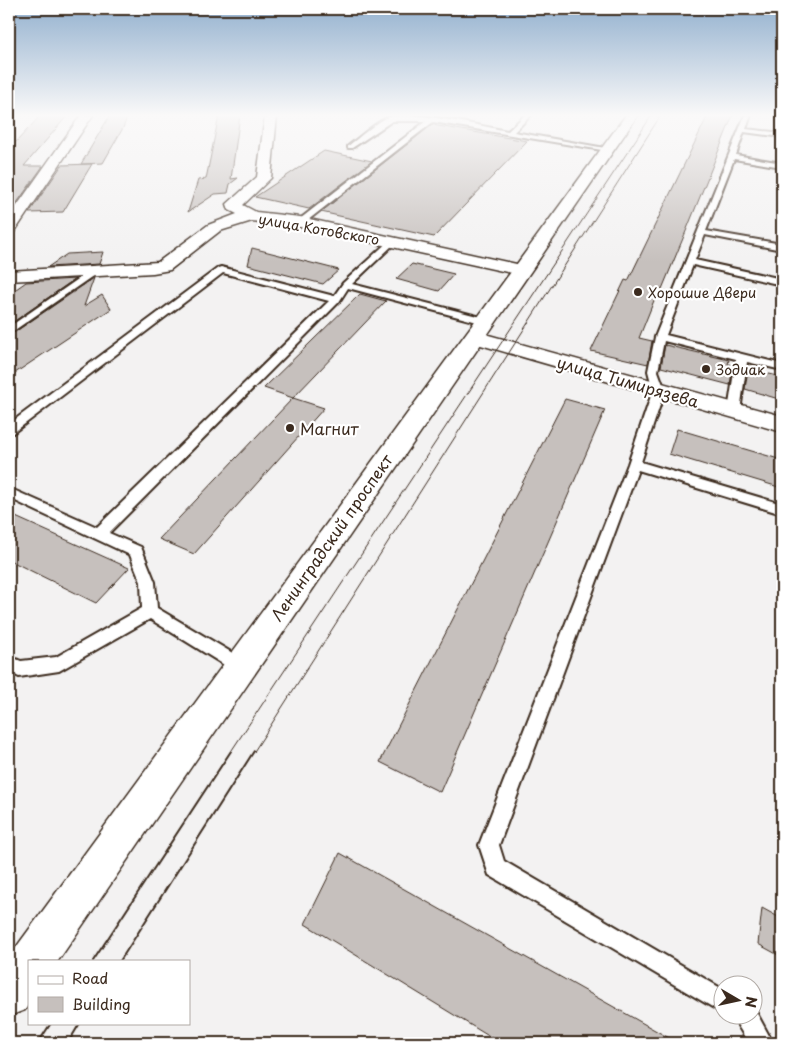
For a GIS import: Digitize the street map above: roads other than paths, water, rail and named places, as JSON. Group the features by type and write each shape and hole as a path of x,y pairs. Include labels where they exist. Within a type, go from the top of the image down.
{"street":[{"path":"9,228 53,164"},
{"path":"252,216 235,207 235,204 264,178 266,164"},
{"name":"Ленинградский проспект","path":"33,960 597,164"},
{"name":"улица Котовского","path":"9,276 164,266 214,228 234,220 252,216 300,222 521,270"},
{"name":"улица Тимирязева","path":"479,329 659,390 782,424"},
{"path":"9,994 28,967"}],"lane":[{"path":"300,222 375,164"},
{"path":"714,997 496,868 489,844 634,464 659,390 653,371 660,337 728,164"},
{"path":"701,232 782,247"},
{"path":"100,533 336,300 346,285 391,242"},
{"path":"690,262 782,282"},
{"path":"9,430 221,270 336,300"},
{"path":"9,331 94,271"},
{"path":"346,285 479,329"},
{"path":"660,337 782,367"},
{"path":"734,411 742,357"},
{"path":"634,464 782,509"},
{"path":"9,493 136,551 148,582 150,612"},
{"path":"150,612 240,666"},
{"path":"9,663 19,669 59,664 150,612"},
{"path":"751,1024 762,1043"}],"tram line":[{"path":"230,753 620,164"},
{"path":"253,753 630,164"},
{"path":"94,960 231,751"},
{"path":"121,960 254,751"},
{"path":"38,1043 50,1024"},
{"path":"68,1043 79,1024"}],"place":[{"name":"Хорошие Двери","path":"638,292"},
{"name":"Зодиак","path":"706,369"},
{"name":"Магнит","path":"290,428"}]}
